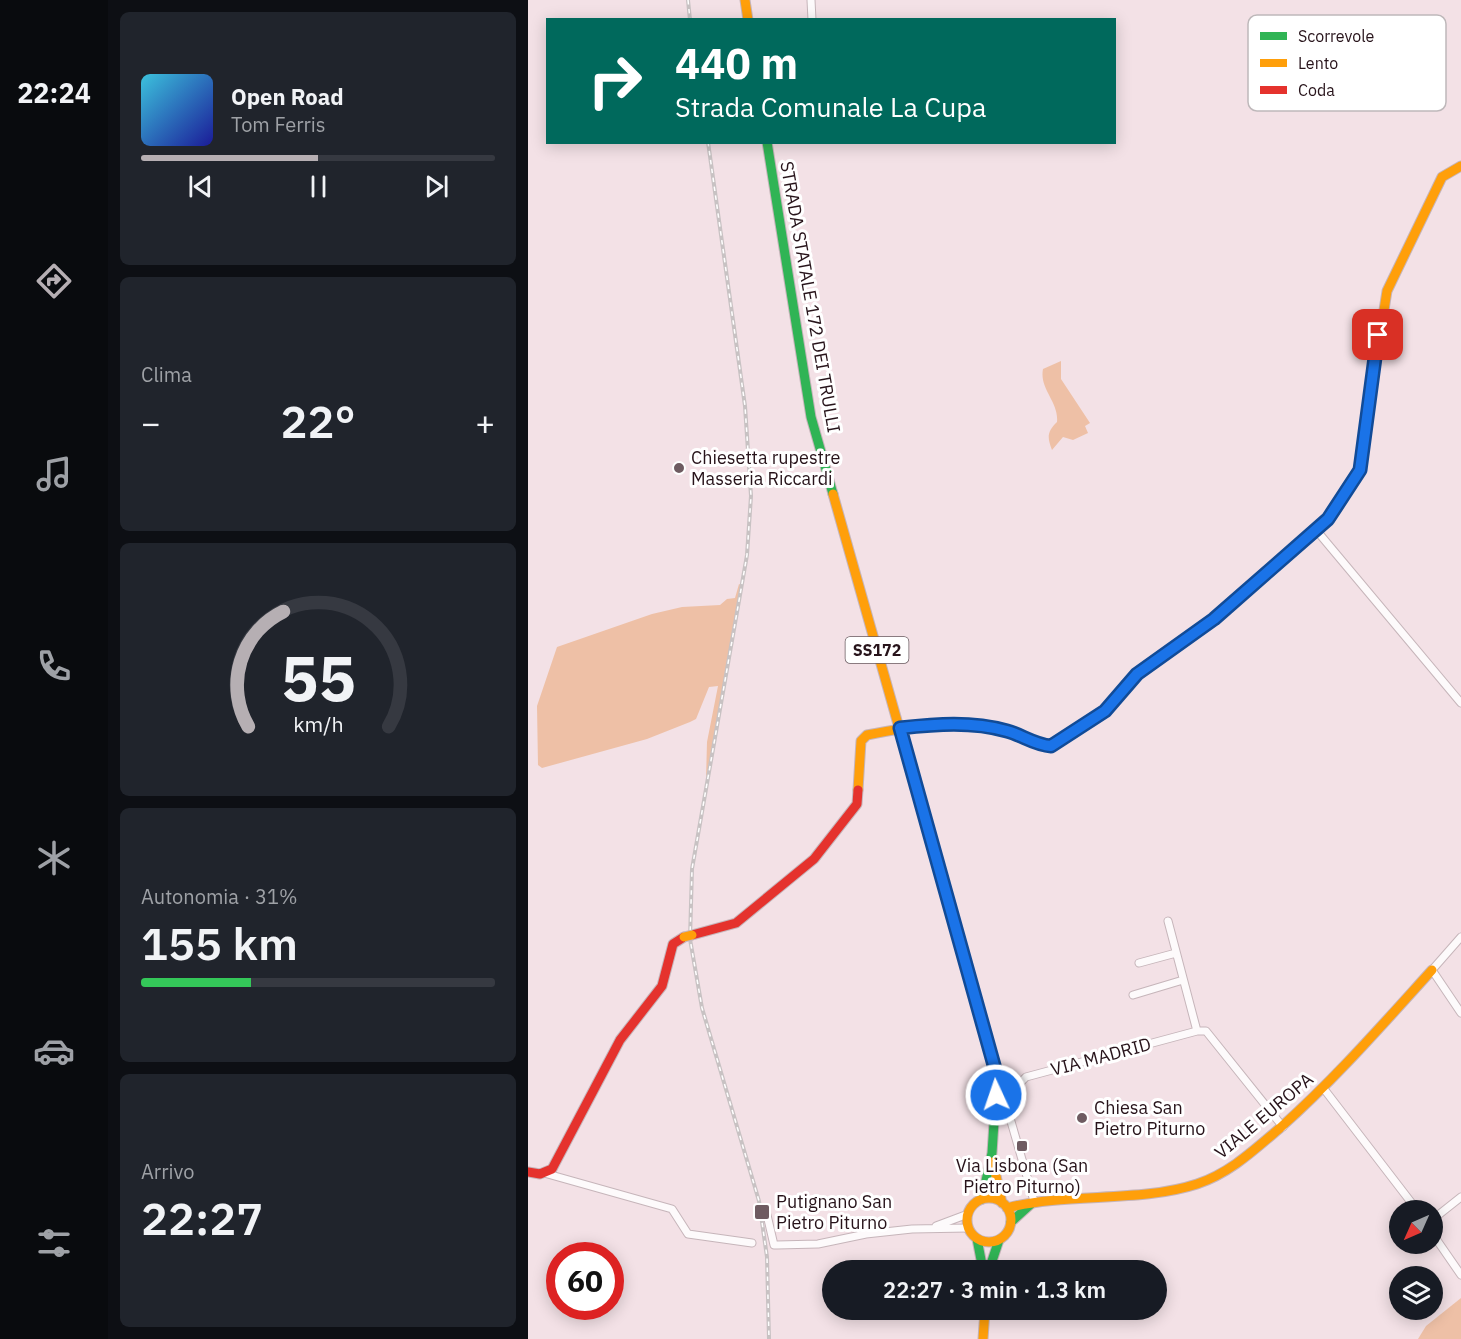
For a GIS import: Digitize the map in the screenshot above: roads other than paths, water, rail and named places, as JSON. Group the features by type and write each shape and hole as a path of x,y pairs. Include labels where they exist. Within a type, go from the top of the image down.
{"street":[{"path":"745,0 748,18"},
{"path":"811,0 812,18"},
{"name":"STRADA STATALE 172 DEI TRULLI","path":"767,144 811,417 997,1076 992,1153 982,1199"},
{"path":"546,1173 558,1159 620,1040 662,986 673,944 688,936 736,923 814,859 857,804 861,741 867,735 900,728 949,723 979,725 1009,731 1051,746 1105,711 1126,684 1214,619 1317,531 1360,470 1378,335 1387,291 1395,269 1442,177 1461,166"},
{"path":"1317,531 1461,703"},
{"path":"1168,921 1197,1031 1210,1035 1283,1127"},
{"path":"1461,937 1432,970 1461,1013"},
{"path":"1139,963 1176,952"},
{"name":"VIALE EUROPA","path":"1005,1206 1034,1201 1161,1191 1196,1184 1243,1160 1324,1089 1432,970"},
{"path":"1133,995 1183,980"},
{"name":"VIA MADRID","path":"1034,1201 1010,1118 1011,1092 1026,1077 1197,1031"},
{"path":"1324,1089 1409,1200"},
{"name":"STRADA STATALE 172 DEI TRULLI","path":"992,1153 997,1186 1005,1206"},
{"path":"528,1172 546,1173 672,1209 688,1234 752,1243"},
{"path":"1443,1211 1461,1197"},
{"path":"925,1229 968,1214 982,1199 996,1199 1005,1206 1011,1222"},
{"path":"992,1260 999,1240 1009,1230 1011,1222 1034,1201"},
{"path":"968,1214 968,1228 977,1239 984,1242 999,1240"},
{"path":"767,1215 774,1245 818,1244 866,1234 968,1228"},
{"path":"977,1239 981,1260"},
{"path":"1443,1249 1461,1275"},
{"path":"983,1339 984,1320"}],"railway":[{"path":"688,0 690,18"},
{"path":"708,144 745,406 751,496 747,555 692,869 690,939 702,1008 759,1201 767,1257 769,1339"}],"place":[{"name":"Chiesetta rupestre Masseria Riccardi","path":"679,468"},
{"name":"Chiesa San Pietro Piturno","path":"1082,1118"},
{"name":"Via Lisbona (San Pietro Piturno)","path":"1022,1146"},
{"name":"Putignano San Pietro Piturno","path":"762,1212"}]}
